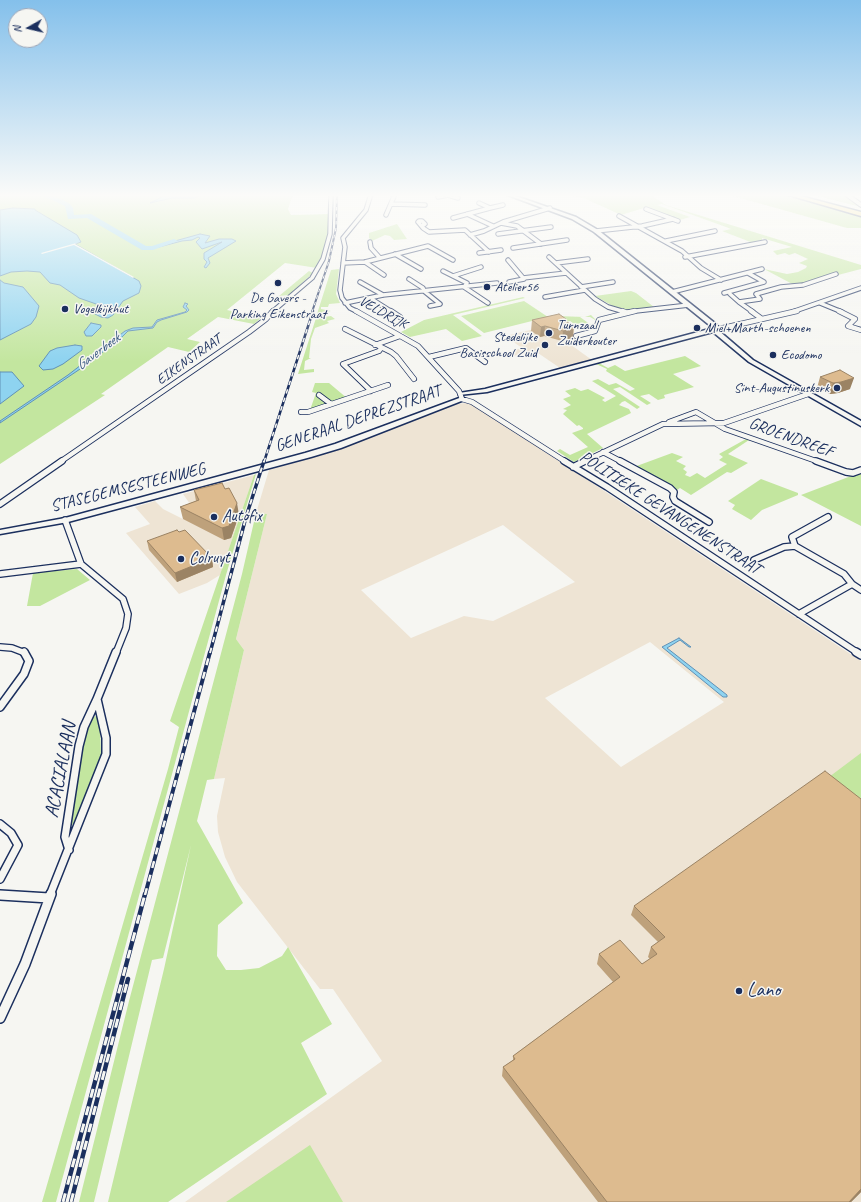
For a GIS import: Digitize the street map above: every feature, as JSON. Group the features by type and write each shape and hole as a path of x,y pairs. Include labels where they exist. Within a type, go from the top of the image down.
{"street":[{"name":"EIKENSTRAAT","path":"0,504 266,320 272,312 312,278 323,259 325,250"},
{"name":"VELDRIJK","path":"343,250 340,290 345,304 418,346 430,357 462,396"},
{"path":"373,250 380,258"},
{"path":"343,263 365,262 411,250"},
{"path":"435,250 453,260"},
{"path":"479,253 500,250"},
{"path":"620,250 714,325 715,329 751,361 861,424"},
{"path":"678,250 701,268 721,280"},
{"path":"687,257 723,250"},
{"path":"395,254 421,269"},
{"path":"549,256 581,287 608,307 628,312"},
{"path":"556,263 588,259"},
{"path":"508,260 523,278"},
{"path":"365,262 384,275"},
{"path":"454,276 481,267"},
{"path":"672,292 762,269"},
{"path":"443,271 467,283 464,287"},
{"path":"509,282 522,280 523,278 566,273"},
{"path":"724,293 764,282 748,273"},
{"path":"739,302 758,300 759,298 756,294 782,287 803,285 836,274"},
{"path":"409,279 423,288 424,291 440,304 430,306"},
{"path":"360,282 383,295"},
{"path":"581,287 613,282"},
{"path":"345,304 383,295 497,283"},
{"path":"464,287 488,303"},
{"path":"715,329 764,319 820,304 861,288"},
{"path":"545,297 585,290"},
{"path":"730,294 742,306 764,319"},
{"path":"370,298 400,317"},
{"path":"820,304 853,317 861,316"},
{"path":"576,336 595,331 599,320 628,312 689,305"},
{"path":"853,317 855,319 848,326 861,330"},
{"path":"345,329 396,356 414,379"},
{"name":"GENERAAL DEPREZSTRAAT","path":"263,467 338,446 462,396 485,392 715,329"},
{"path":"375,345 400,336"},
{"path":"371,391 343,364 345,362 379,351 380,348"},
{"path":"430,357 466,348 485,362"},
{"path":"301,412 308,412 388,385"},
{"path":"319,394 331,404"},
{"path":"573,467 663,424 724,423 808,394"},
{"name":"POLITIEKE GEVANGENENSTRAAT","path":"462,396 607,487 861,655"},
{"name":"GROENDREEF","path":"668,423 696,412 725,429 850,473 861,470"},
{"path":"603,452 670,488 674,492 674,501 709,522"},
{"name":"STASEGEMSESTEENWEG","path":"0,532 65,520 228,478 263,467"},
{"path":"795,546 792,537 828,517"},
{"name":"ACACIALAAN","path":"65,520 70,538 81,564 123,599 128,614 126,628 84,727 79,746 65,837 69,850"},
{"path":"754,560 784,547 795,546 844,574 852,584 861,590"},
{"path":"0,574 64,568 81,564"},
{"path":"799,614 852,584"},
{"path":"0,647 12,648 24,652 29,661 24,674 0,707"},
{"name":"ACACIALAAN","path":"0,1018 25,964 49,898 98,778 106,754 106,738 97,699"},
{"path":"0,824 11,832 18,845 14,857 0,879"},
{"path":"0,895 49,898"}],"shaded area":[{"name":"Stedelijke Basisschool Zuid","path":"559,323 574,333 572,334 579,339 567,342 592,360 560,368 535,351 513,356 508,352 522,348 505,336"},
{"path":"457,404 473,404 861,661 861,1202 185,1202 382,1061 333,989 320,989 237,882 225,857 218,832 217,816 225,778 214,779 244,650 236,639 267,514 256,513 269,470 325,454","holes":["503,525 575,582 493,621 464,616 411,638 361,590","650,642 724,702 621,767 545,698"]},
{"path":"254,475 220,575 207,583 179,594 126,533 150,524 135,507 155,501 163,509 183,519 197,514 183,494"}],"green space":[{"path":"0,250 323,250 317,268 285,263 227,310 261,318 254,324 218,317 187,339 200,342 189,352 168,347 101,394 105,395 0,464"},
{"path":"813,250 861,265 861,269 838,275 834,274 796,286 764,269 787,274 798,272 807,266 799,263 808,259 795,253 789,255 785,253 777,255 773,251"},
{"path":"339,269 336,294 340,303 329,304 328,307 321,307 321,309 331,311 317,314 331,270"},
{"path":"309,271 313,273 289,295 279,296"},
{"path":"631,291 636,293 654,307 627,310 618,309 595,296"},
{"path":"523,297 525,298 453,315 482,336 462,341 446,329 410,337 401,332 424,320"},
{"path":"524,301 548,317 484,333 461,316"},
{"path":"591,315 597,321 590,317 585,317"},
{"path":"331,316 335,319 327,321 329,323 315,328 311,339 309,358 311,358 305,361 304,370 314,369 314,372 298,374 316,318"},
{"path":"557,316 585,317 580,317 591,325 580,328 570,321 566,322"},
{"path":"685,356 701,366 673,374 694,387 664,395 665,398 658,400 649,394 640,396 651,403 647,405 620,387 613,389 640,407 637,409 625,401 622,402 619,405 629,409 631,413 587,434 603,448 574,462 557,451 560,449 570,455 588,447 572,433 583,428 579,425 577,426 563,414 567,410 563,409 571,405 563,399 571,396 565,391 575,388 581,391 588,389 605,398 602,400 605,402 616,396 592,381 598,379 609,385 616,383 630,391 635,389 606,371 607,369 594,363 597,362 608,368 615,365 625,371"},
{"path":"315,383 329,383 348,399 310,410 316,393 312,392"},
{"path":"746,439 749,440 728,454 748,463 731,473 727,472 691,495 680,488 677,490 634,467 672,453 683,457 676,461 686,466 683,469 687,472 685,475 690,477 697,473 705,478 727,464 719,460 723,457 719,454"},
{"path":"859,473 861,474 861,526 801,495"},
{"path":"256,474 226,575 56,1202 42,1202 168,769 179,727 170,721 254,475"},
{"path":"761,479 798,493 798,495 762,510 751,520 732,509 735,505 728,501"},
{"path":"256,513 267,514 236,639 244,650 214,779 207,780 197,821 243,903 218,925 217,956 226,970 259,968 282,956 288,947 332,1024 301,1043 327,1094 168,1202 108,1202 164,969 191,845 163,958 152,960 94,1202 79,1202 129,1001 242,574"},
{"path":"77,569 90,580 40,606 27,606 33,573"},
{"path":"97,716 100,725 101,755 99,766 75,824 71,825 82,744 88,723 92,717"},
{"path":"861,753 861,809 825,780"},
{"path":"310,1145 343,1202 226,1202"}],"water":[{"path":"0,250 86,250 139,281 141,286 139,293 123,301 113,315 108,318 95,314 99,305 79,298 60,285 50,283 40,272 11,272 0,276"},
{"path":"209,250 221,250 208,258 210,263 206,268 204,267 207,262 204,259 204,253"},
{"path":"0,280 4,283 23,287 39,306 36,317 31,324 0,340"},
{"name":"Gaverbeek","path":"185,303 188,304 186,306 189,310 187,312 161,320 157,322 153,328 128,331 86,365 0,423 0,421 68,375 125,331 133,328 152,327 157,320 185,312 187,310 183,307"},
{"path":"91,323 101,325 101,327 92,336 86,336 84,332"},
{"path":"75,345 82,346 82,350 63,364 53,369 43,370 39,366 50,351 57,348"},
{"path":"0,372 12,372 24,386 0,404"},
{"path":"679,638 691,647 680,640 667,648 727,695 727,697 723,697 662,647"}],"pier":[{"path":"51,250 56,250 42,254 41,253"},
{"path":"83,250 86,250 134,277 133,278"}],"building":[{"path":"559,314 566,319 564,320 573,326 571,327 574,329 563,331 545,326 541,327 532,320"},
{"path":"840,370 854,378 833,383 820,377"},
{"path":"222,483 225,489 229,488 237,503 229,526 222,528 180,507 199,500 194,490"},
{"name":"Colruyt","path":"177,530 179,532 185,530 212,558 175,573 147,541"},
{"name":"Lano","path":"825,771 861,799 861,1189 849,1202 607,1202 503,1067 515,1059 513,1056 620,977 599,954 620,940 642,964 657,954 651,947 665,937 634,906"}],"railway":[{"path":"312,312 331,250"},
{"path":"264,462 313,311"},
{"path":"210,653 246,517 264,461"},
{"path":"145,895 210,652"},
{"path":"63,1202 145,894"},
{"path":"71,1202 128,979"}],"place":[{"name":"De Gavers - Parking Eikenstraat","path":"278,283"},
{"name":"Atelier56","path":"487,287"},
{"name":"Vogelkijkhut","path":"65,309"},
{"name":"Miel+Marth-schoenen","path":"697,328"},
{"name":"Turnzaal Zuiderkouter","path":"549,333"},
{"name":"Stedelijke Basisschool Zuid","path":"545,345"},
{"name":"Ecodomo","path":"773,355"},
{"name":"Sint-Augustinuskerk","path":"837,388"},
{"name":"Autofix","path":"214,517"},
{"name":"Colruyt","path":"181,559"},
{"name":"Lano","path":"739,991"}]}
